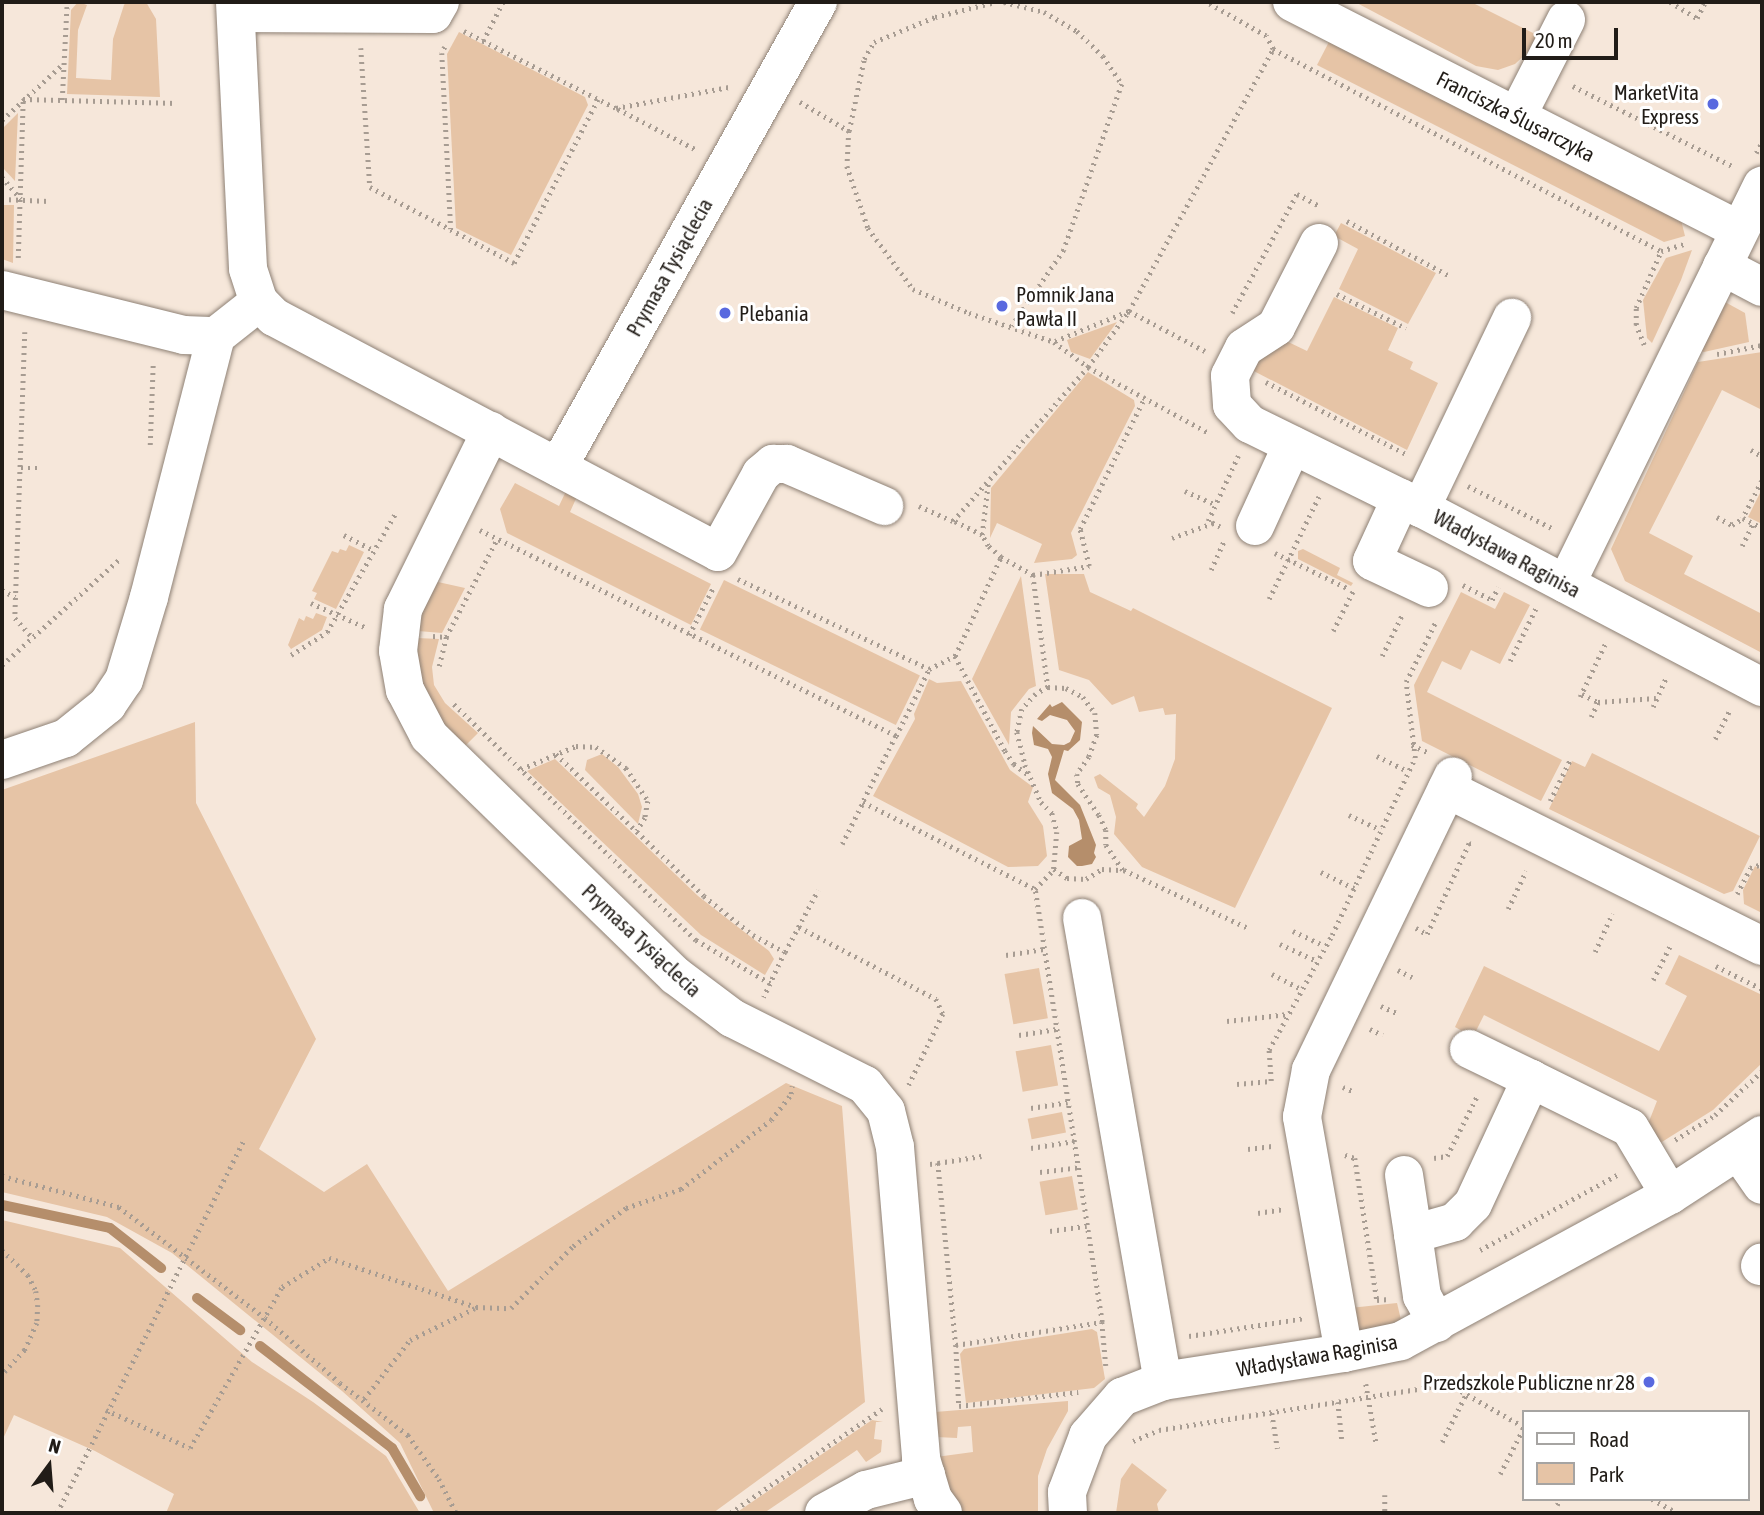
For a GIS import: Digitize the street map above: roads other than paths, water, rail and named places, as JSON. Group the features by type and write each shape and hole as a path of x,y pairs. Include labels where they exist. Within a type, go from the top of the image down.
{"street":[{"name":"Prymasa Tysiąclecia","path":"558,467 818,2"},
{"name":"Franciszka Ślusarczyka","path":"1292,2 1740,229"},
{"path":"443,14 236,8 248,270 259,302 274,317 304,334 558,467 720,562 761,474 774,464 787,464 899,505"},
{"path":"1517,116 1566,20"},
{"path":"1566,584 1740,229 1754,174"},
{"name":"Władysława Raginisa","path":"1319,243 1276,327 1244,348 1230,376 1233,430 1286,458 1411,503 1566,584 1748,694"},
{"path":"1721,266 1762,287"},
{"path":"10,280 184,335 216,336"},
{"path":"2,761 66,738 107,705 124,680 149,597 216,336 259,302"},
{"path":"1427,608 1372,561 1411,503 1439,470 1512,318"},
{"name":"Prymasa Tysiąclecia","path":"491,431 402,610 398,651 405,690 429,736 676,976 732,1017 865,1086 886,1111 895,1147 921,1459 926,1475"},
{"path":"1260,537 1286,458"},
{"path":"1352,1351 1302,1117 1308,1081 1311,1069 1450,782 1762,946"},
{"path":"1082,918 1163,1381"},
{"path":"1469,1049 1630,1128 1670,1195"},
{"path":"1413,1234 1455,1222 1473,1204 1531,1079"},
{"path":"1751,1143 1762,1185"},
{"name":"Władysława Raginisa","path":"1068,1513 1067,1492 1088,1436 1122,1397 1163,1381 1401,1341 1670,1195 1751,1143"},
{"path":"1404,1175 1422,1296 1437,1323"},
{"path":"824,1513 866,1490 926,1475 933,1499 943,1513"}],"waterway":[{"path":"2,1205 110,1228 161,1268"},
{"path":"197,1298 240,1330"},
{"path":"260,1346 392,1448 420,1496"}],"place":[{"name":"MarketVita Express","path":"1713,104"},
{"name":"Pomnik Jana Pawła II","path":"1002,306"},
{"name":"Plebania","path":"725,313"},
{"name":"Przedszkole Publiczne nr 28","path":"1649,1382"}]}
